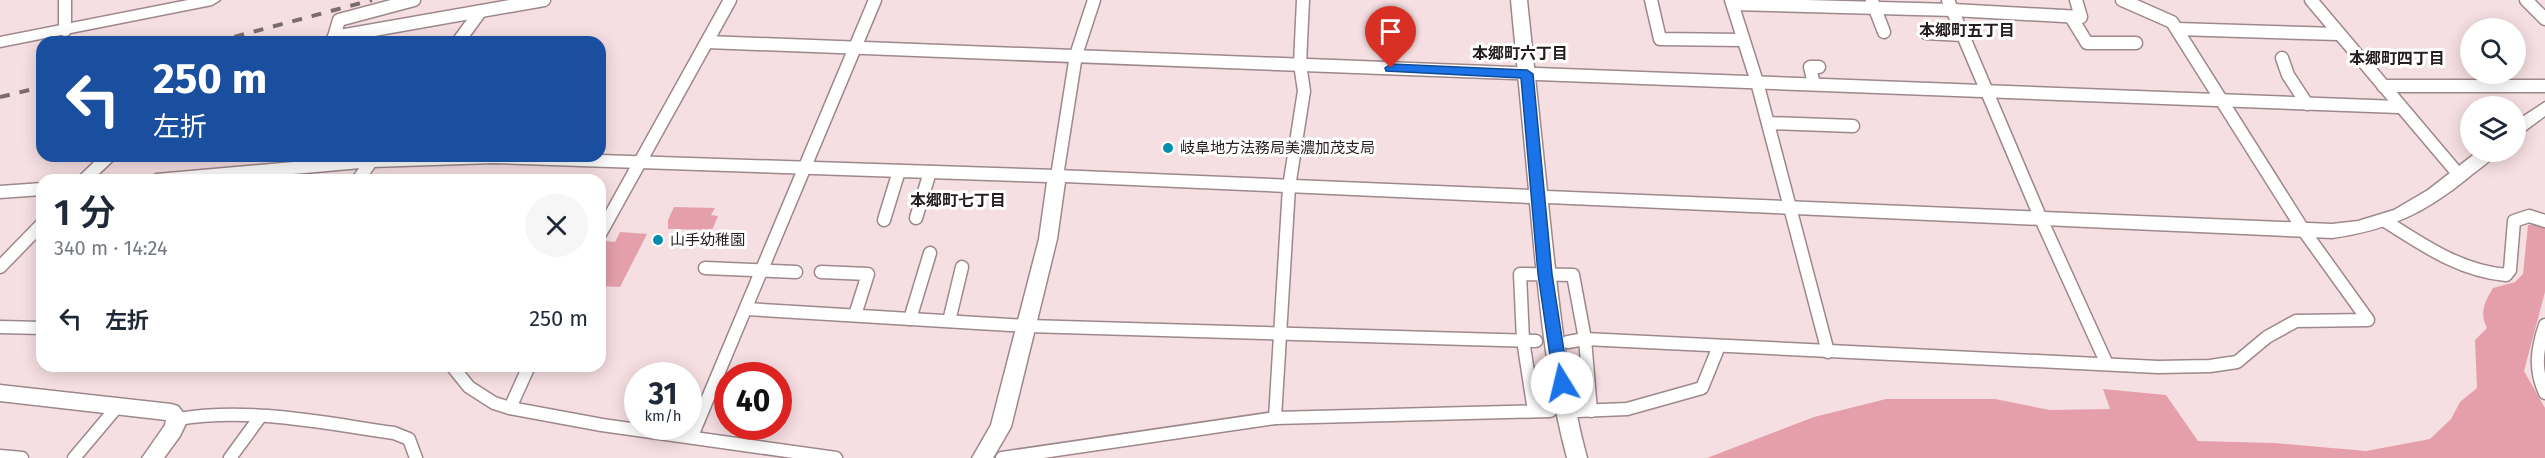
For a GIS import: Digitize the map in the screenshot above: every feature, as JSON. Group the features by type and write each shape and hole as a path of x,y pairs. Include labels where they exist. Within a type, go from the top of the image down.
{"street":[{"path":"65,0 65,30"},
{"path":"0,42 212,0"},
{"path":"334,36 339,20 414,0"},
{"path":"349,36 544,0"},
{"path":"606,223 730,0"},
{"path":"702,413 875,0"},
{"path":"982,458 1001,427 1028,326 1048,239 1076,55 1094,0"},
{"path":"1275,418 1289,187 1304,91 1300,64 1303,0"},
{"path":"1519,0 1545,274 1567,420 1577,458"},
{"path":"1651,0 1660,39 1742,40"},
{"path":"1828,351 1757,82 1732,2 1950,5 2081,17 2076,0"},
{"path":"1568,342 1585,339 2106,362 2158,367 2211,366 2237,362 2267,337 2296,321 2368,320 2304,231 2177,29 2162,17 2122,0"},
{"path":"2311,0 2459,176"},
{"path":"2526,0 2545,19"},
{"path":"1873,4 1884,32"},
{"path":"1950,5 2041,219 2106,362"},
{"path":"462,36 480,12"},
{"path":"2071,16 2087,43 2136,43"},
{"path":"2177,29 2338,34"},
{"path":"1926,33 1963,35"},
{"path":"707,42 2399,107"},
{"path":"2282,58 2288,75 2307,104"},
{"path":"1814,84 1810,68 1819,67"},
{"path":"2383,86 2545,86"},
{"path":"2526,122 2545,108"},
{"path":"1768,123 1853,126"},
{"path":"606,161 1057,176 2304,231 2348,229 2404,215 2425,204 2476,162"},
{"path":"90,174 103,162"},
{"path":"215,174 334,162"},
{"path":"884,220 899,171"},
{"path":"916,218 930,172"},
{"path":"0,192 36,189"},
{"path":"2385,220 2417,242 2476,270 2500,275 2506,275 2510,270 2514,221 2529,216 2545,220"},
{"path":"0,267 36,230"},
{"path":"910,319 930,253"},
{"path":"949,321 962,267"},
{"path":"705,268 796,272"},
{"path":"821,272 868,274 855,315"},
{"path":"1534,411 1530,340 1520,274 1573,275 1585,339 1584,411 1627,409 1702,388 1707,381 1719,346"},
{"path":"747,309 1028,326 1530,340"},
{"path":"2545,325 2535,359 2537,379 2545,393"},
{"path":"0,327 36,328"},
{"path":"457,372 469,387 494,403 510,408 624,428"},
{"path":"510,408 526,372"},
{"path":"0,393 171,412 178,419"},
{"path":"74,458 117,407"},
{"path":"1002,458 1275,418 1550,411"},
{"path":"178,419 199,414 260,417 394,433 409,439 417,458"},
{"path":"230,458 260,417"},
{"path":"152,458 174,430 178,419"},
{"path":"702,438 836,458"},
{"path":"0,456 22,458"}],"shaded area":[{"path":"674,207 715,208 711,215 718,216 712,230 668,229 668,220"},
{"path":"2528,225 2545,225 2545,292 2524,371 2545,408 2545,458 1707,458 1814,417 1886,399 1995,399 2050,410 2110,409 2103,389 2166,395 2198,441 2274,443 2366,451 2430,439 2451,419 2460,402 2477,388 2475,340 2487,328 2483,317 2485,302 2493,288 2515,282 2523,274"},
{"path":"620,232 647,234 620,287 606,286 606,241 615,242"}],"railway":[{"path":"237,36 372,0"},
{"path":"0,97 36,88"}],"place":[{"name":"岐阜地方法務局美濃加茂支局","path":"1168,148"},
{"name":"山手幼稚園","path":"658,240"}],"district":[{"name":"本郷町五丁目","path":"1967,30"},
{"name":"本郷町六丁目","path":"1520,53"},
{"name":"本郷町四丁目","path":"2397,58"},
{"name":"本郷町七丁目","path":"958,200"}],"route":[{"path":"1391,68 1527,74 1545,274 1562,383"}]}
